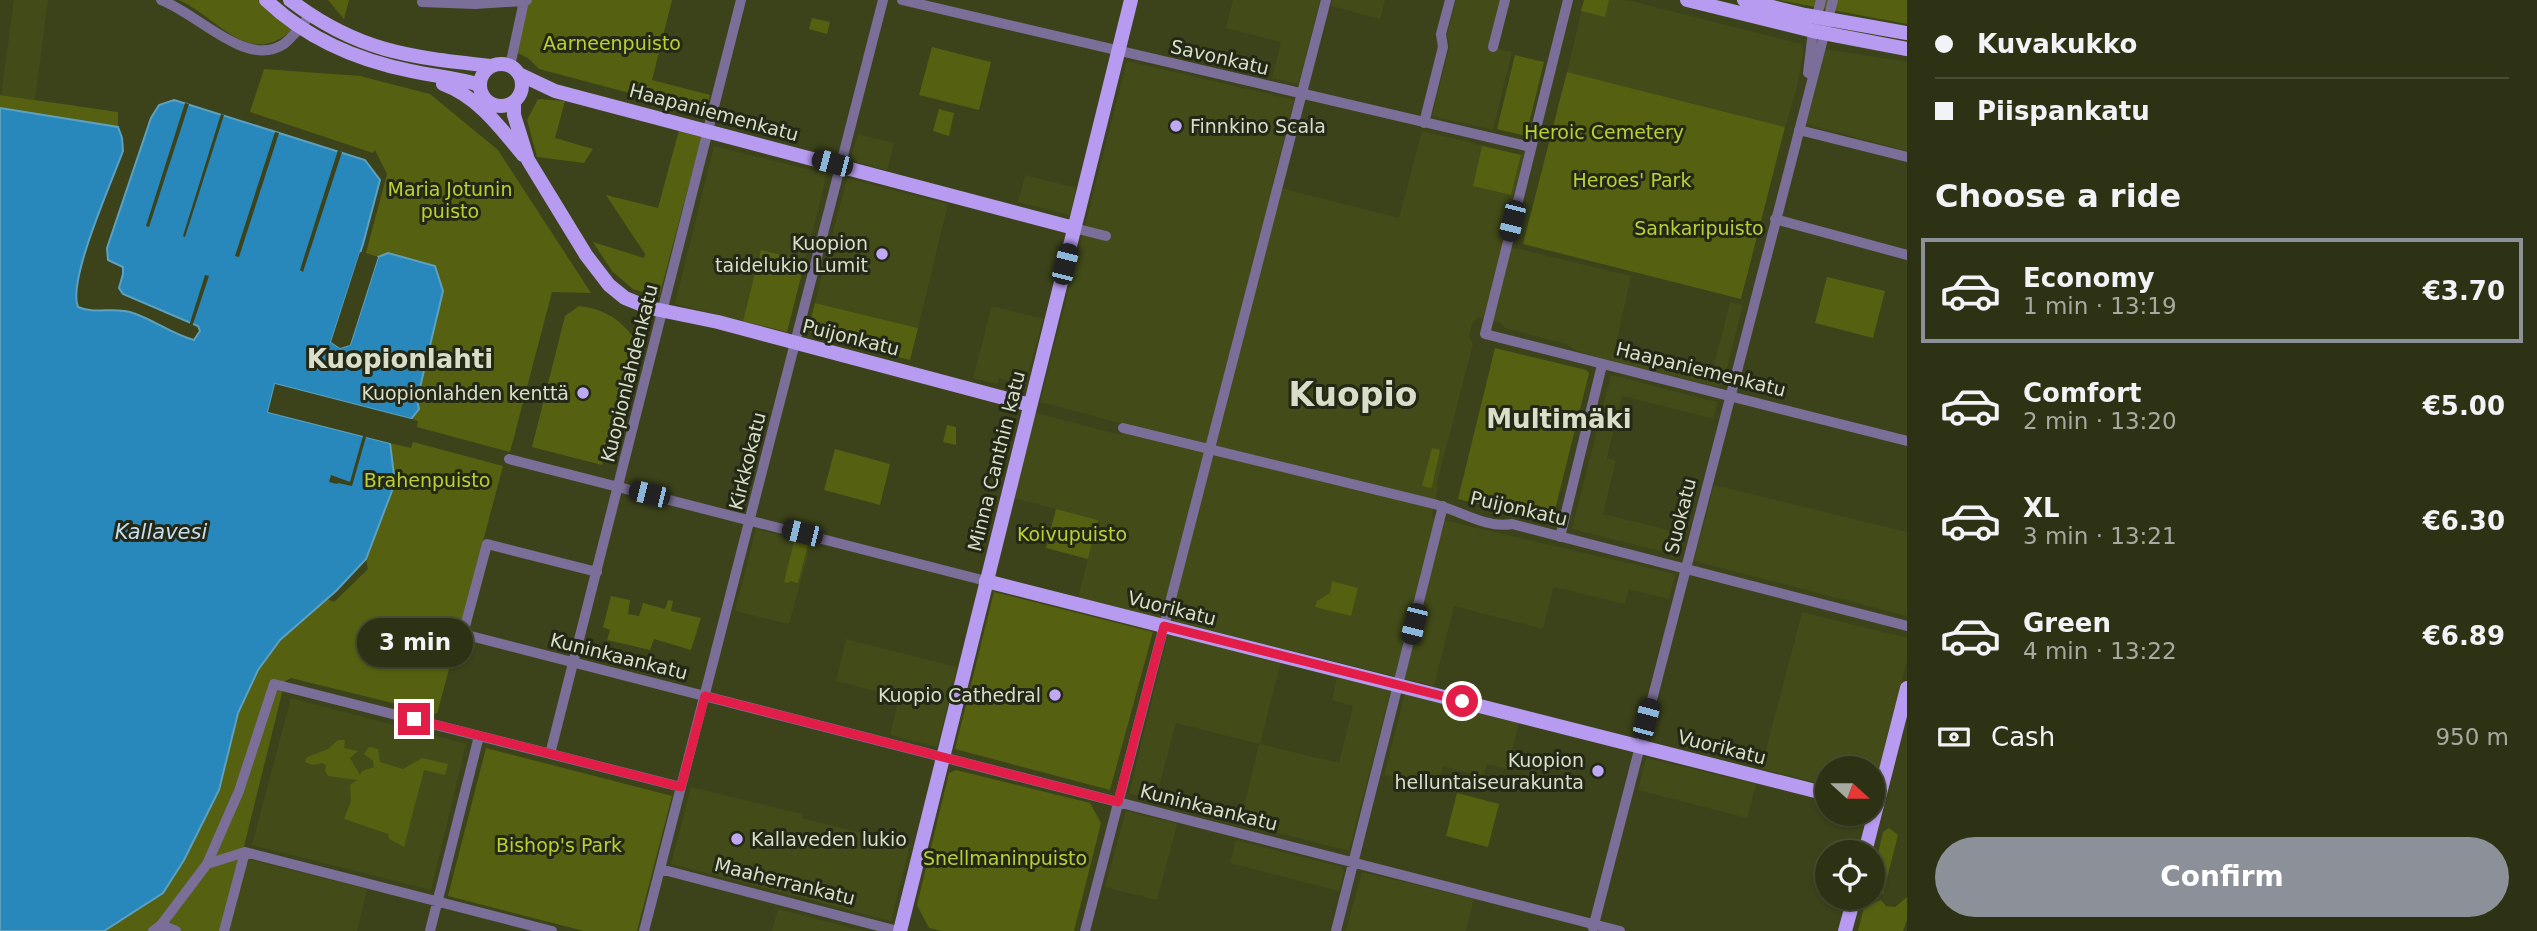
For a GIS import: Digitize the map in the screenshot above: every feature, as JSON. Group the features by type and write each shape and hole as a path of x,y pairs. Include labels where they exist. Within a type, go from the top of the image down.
{"main road":[{"path":"290,0 342,34 394,53 492,66 502,64 515,70 523,83 514,116 528,160"},
{"name":"Minna Canthin katu","path":"899,931 1131,0"},
{"path":"1687,0 1820,25 1907,33"},
{"path":"1744,0 1907,49"},
{"path":"269,1 300,28 336,49 409,71 480,85"},
{"path":"492,66 484,72 480,85 486,100 498,106 512,140"},
{"name":"Haapaniemenkatu","path":"515,70 555,91 1074,228"},
{"path":"409,71 467,95 528,160"},
{"name":"Haapaniemenkatu","path":"516,101 555,91"},
{"path":"498,106 516,101"},
{"name":"Puijonkatu","path":"528,160 586,255 609,285 625,298 650,308 796,342 1030,405"},
{"name":"Vuorikatu","path":"986,581 1165,622 1399,685 1815,791"},
{"path":"1885,768 1907,688"},
{"path":"1845,931 1851,910"}],"street":[{"path":"161,0 188,13 236,45 262,52 282,45 310,15"},
{"path":"422,2 475,4 525,0 515,70"},
{"name":"Kuopionlahdenkatu","path":"550,754 741,0"},
{"name":"Kirkkokatu","path":"644,931 883,0"},
{"name":"Savonkatu","path":"902,0 1531,147"},
{"path":"1085,931 1326,0"},
{"path":"1424,122 1443,47 1441,34 1450,0"},
{"path":"1493,47 1505,0"},
{"path":"1531,147 1568,0"},
{"name":"Suokatu","path":"1593,928 1728,396 1804,111 1820,25 1821,0"},
{"name":"Suokatu","path":"1820,25 1833,0"},
{"path":"1799,130 1907,157"},
{"name":"Haapaniemenkatu","path":"1531,147 1485,334 1907,441"},
{"path":"1775,219 1907,255"},
{"name":"Haapaniemenkatu","path":"1074,228 1106,236"},
{"path":"1560,537 1602,365"},
{"name":"Puijonkatu","path":"1123,428 1443,506 1457,514 1504,526 1512,524 1907,626"},
{"name":"Vuorikatu","path":"509,459 986,581"},
{"path":"1336,931 1443,506"},
{"name":"Kuninkaankatu","path":"597,572 487,544 463,634 1353,863 1593,928 1620,931"},
{"path":"176,931 157,928 207,864 239,791 274,684 681,787"},
{"path":"430,931 479,736"},
{"path":"207,864 244,852 552,931"},
{"path":"224,931 244,852"},
{"name":"Maaherrankatu","path":"660,869 899,931"}],"shaded area":[{"path":"14,0 48,0 35,100 1,95"},
{"path":"1233,0 1320,0 1299,84 1272,78 1281,42 1226,28"},
{"path":"1333,0 1385,0 1380,19 1331,6"},
{"path":"1456,0 1508,0 1496,48 1512,52 1493,130 1432,116 1450,45 1447,35"},
{"path":"1584,0 1627,0 1802,44 1803,54 1797,87 1785,127 1567,72"},
{"path":"1825,49 1907,62 1907,151 1806,124"},
{"path":"1127,61 1294,100 1272,186 1399,218 1422,131 1522,155 1525,146 1531,147 1506,246 1631,276 1616,344 1713,369 1730,302 1743,305 1723,384 1719,387 1617,363 1478,317 1472,324 1469,337 1473,344 1437,483 1432,514 1434,518 1675,574 1669,599 1629,589 1625,604 1554,587 1543,629 1454,606 1434,686 1078,598 1098,520 1014,498 1036,413 1121,435 1124,424 1040,402"},
{"path":"858,134 894,143 887,170 850,160"},
{"path":"714,146 827,174 787,332 675,304"},
{"path":"1025,175 1076,188 1070,215 1018,202"},
{"name":"Kuopion taidelukio Lumit","path":"847,178 948,204 918,328 815,303"},
{"path":"992,306 1043,319 1025,385 999,378 997,384 973,378"},
{"path":"1611,375 1717,402 1714,419 1622,396 1607,458 1616,461 1603,514 1685,534 1680,556 1572,529"},
{"path":"1714,485 1907,532 1907,616 1694,561"},
{"path":"756,529 811,543 789,624 735,611"},
{"path":"1802,612 1907,638 1907,661 1883,756 1815,756 1815,782 1761,769"},
{"path":"1168,635 1281,661 1260,744 1339,763 1353,706 1332,700 1337,676 1391,690 1349,851 1240,823 1259,744 1176,723 1155,802 1129,793"},
{"path":"846,639 957,667 937,747 890,735 899,697 836,681"},
{"path":"1405,694 1519,723 1507,769 1487,764 1483,777 1443,766 1437,788 1384,775"},
{"path":"291,698 466,744 431,890 252,845"},
{"path":"1646,758 1756,784 1747,818 1638,790"},
{"path":"691,787 802,814 802,818 910,845 891,921 671,864"},
{"path":"1126,811 1177,824 1157,900 1105,887"},
{"path":"1236,840 1342,867 1344,870 1339,891 1230,863"},
{"path":"247,859 367,889 357,931 229,931"},
{"path":"1362,872 1474,899 1466,931 1346,931"},
{"path":"778,909 863,931 772,931"}],"green space":[{"path":"179,0 258,0 293,29 277,40 262,44 248,43 234,37"},
{"path":"328,0 349,0 344,19"},
{"name":"Aarneenpuisto","path":"527,0 672,0 652,80 710,95 705,113 539,69 528,58 513,51"},
{"path":"1584,0 1609,0 1605,17 1581,11"},
{"path":"1778,0 1907,0 1907,24"},
{"path":"812,18 830,22 827,34 809,29"},
{"path":"932,47 991,62 979,110 919,95"},
{"path":"1515,55 1544,62 1526,136 1497,129"},
{"name":"Maria Jotunin puisto","path":"264,69 360,76 430,94 498,150 591,293 552,292 510,452 417,427 418,421 411,419 419,409 388,253 378,257 366,253 387,174 375,150 373,153 250,112"},
{"name":"Sankaripuisto","path":"1567,72 1785,127 1741,299 1523,244"},
{"path":"0,95 118,112 118,127 0,108"},
{"path":"538,99 565,101 555,138 593,149 584,163 537,157 527,120"},
{"path":"939,109 954,113 949,136 933,131"},
{"path":"679,130 703,132 659,297 633,289 612,271 593,242 644,258 645,254 606,195 658,208"},
{"path":"1482,146 1521,155 1511,195 1473,186"},
{"path":"761,250 805,261 787,332 743,321"},
{"path":"1827,277 1885,291 1873,338 1815,323"},
{"path":"815,303 918,328 910,360 813,336 808,329"},
{"name":"Kuopionlahden kenttä","path":"579,306 596,309 610,316 623,325 635,339 602,465 532,447 565,316"},
{"path":"1495,348 1586,370 1589,373 1552,522 1458,499"},
{"path":"947,425 956,427 956,445 943,442"},
{"name":"Brahenpuisto","path":"413,442 503,466 437,714 291,678 285,681 223,931 0,931 225,764 238,713 258,670 280,640 327,599 334,602 368,569 366,559 395,483 390,443 411,448"},
{"path":"1432,448 1440,450 1430,488 1422,486"},
{"path":"835,449 890,464 880,505 824,490"},
{"name":"Koivupuisto","path":"1056,509 1098,520 1088,559 1046,548"},
{"path":"794,542 808,545 798,583 789,583 784,582"},
{"path":"1332,581 1358,588 1351,616 1315,607 1317,601 1330,593"},
{"path":"994,592 1153,632 1110,790 955,749"},
{"path":"611,596 630,600 628,614 639,616 643,603 665,609 668,600 673,601 671,611 701,618 691,650 654,639 650,650 607,640 610,630 603,627"},
{"path":"338,740 345,740 344,748 358,751 350,758 360,775 362,771 374,767 373,761 364,754 369,747 378,749 380,762 403,769 422,758 448,764 445,775 424,770 404,847 389,839 388,834 344,819 351,801 350,785 357,780 328,776 326,765 305,762 307,757 328,749"},
{"name":"Bishop's Park","path":"486,748 672,796 637,931 584,931 448,896"},
{"name":"Snellmaninpuisto","path":"956,770 1090,803 1101,823 1074,931 942,931 929,928 917,905 949,773"},
{"path":"1457,793 1499,804 1488,847 1446,836"},
{"path":"1889,828 1898,835 1885,886 1885,840 1881,840 1883,832"},
{"path":"1907,897 1907,920 1903,931 1858,931 1863,910 1885,910 1885,905 1895,907"}],"water":[{"name":"Kallavesi","path":"174,100 365,160 380,180 363,244 331,342 340,348 350,345 378,257 388,253 435,266 443,291 417,400 419,409 411,419 275,384 268,412 390,443 395,483 366,559 336,591 280,640 258,670 238,713 219,790 184,860 163,893 104,931 0,931 0,108 118,127 123,151 85,254 76,294 78,307 126,311 194,340 200,331 198,326 123,294 119,288 123,267 108,260 107,248 151,118 159,105"}],"pier":[{"path":"185,103 189,104 149,227 146,226"},
{"path":"221,114 224,115 185,237 183,236"},
{"path":"275,132 279,133 239,257 235,256"},
{"path":"338,150 342,152 303,272 300,270"},
{"path":"360,252 364,253 336,341 341,344 347,342 375,256 378,257 350,345 340,348 331,342"},
{"path":"205,275 209,276 192,327 189,326"},
{"path":"275,384 415,420 410,422 277,389 272,410 393,441 394,444 366,437 352,486 329,482 331,475 350,482 363,436 268,412"}],"place":[{"name":"Finnkino Scala","path":"1176,126"},
{"name":"Kuopion taidelukio Lumit","path":"882,254"},
{"name":"Kuopionlahden kenttä","path":"583,393"},
{"name":"Kuopio Cathedral","path":"1055,695"},
{"name":"Kuopion helluntaiseurakunta","path":"1598,771"},
{"name":"Kallaveden lukio","path":"737,839"}],"district":[{"name":"Kuopionlahti","path":"400,359"},
{"name":"Kuopio","path":"1353,394"},
{"name":"Multimäki","path":"1559,419"}],"route":[{"path":"414,719 681,787 705,696 1118,802 1164,626 1462,701"}],"park label":[{"name":"Heroic Cemetery","path":"1604,132"},
{"name":"Heroes' Park","path":"1632,180"}]}
